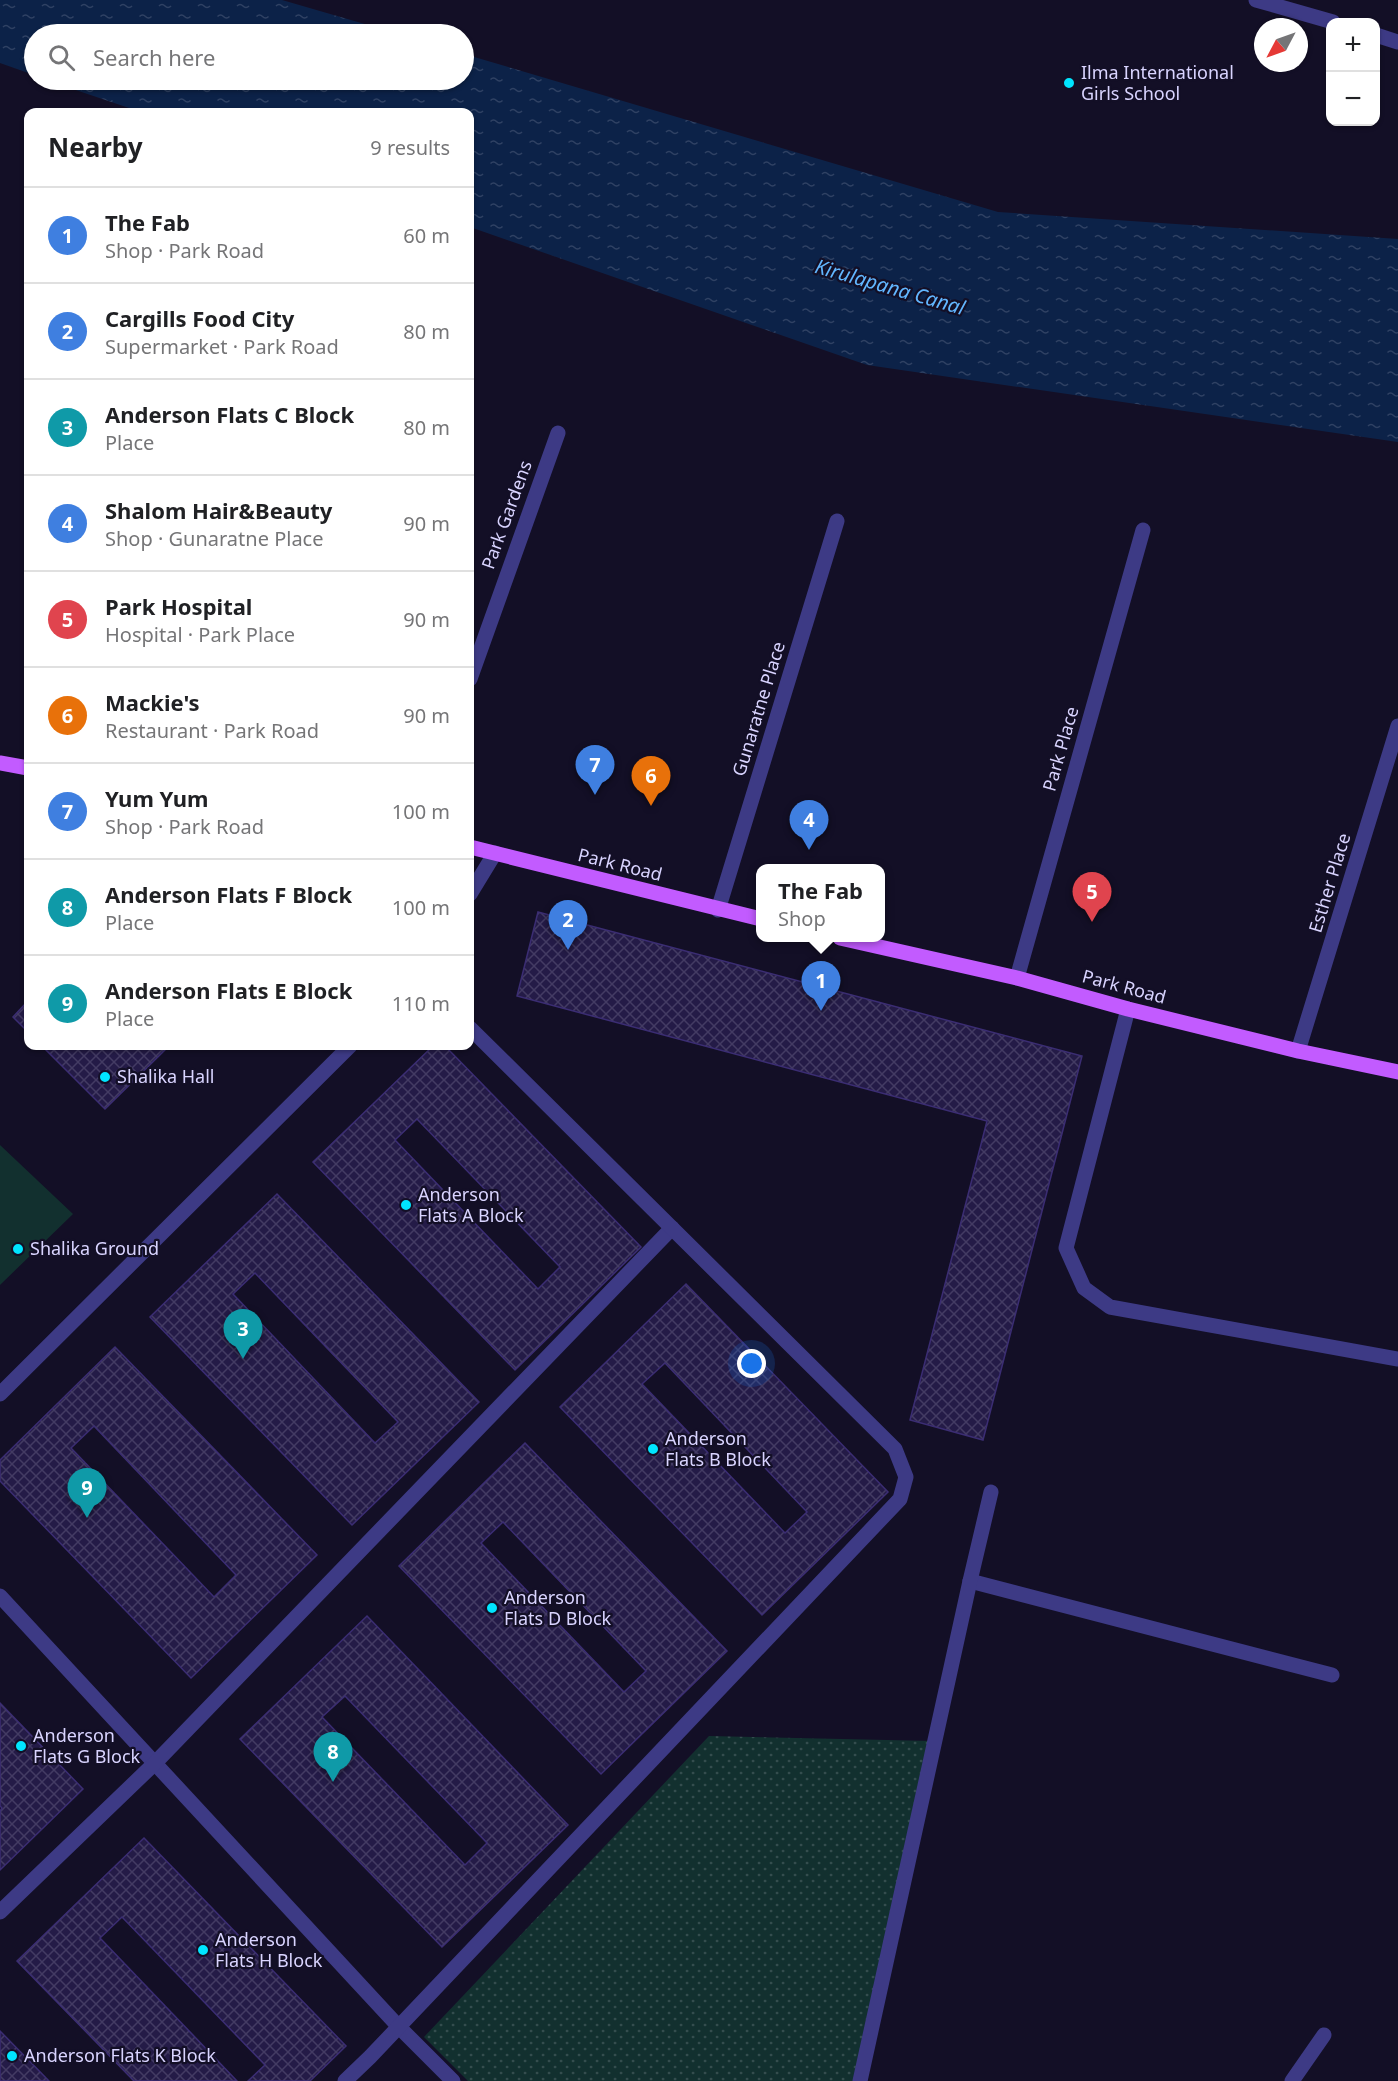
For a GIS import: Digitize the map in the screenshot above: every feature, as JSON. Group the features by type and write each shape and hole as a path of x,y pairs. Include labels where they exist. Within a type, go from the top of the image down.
{"main road":[{"path":"0,764 24,767"},
{"name":"Park Road","path":"474,848 756,919"},
{"name":"Park Road","path":"858,942 1017,978 1128,1009 1298,1051 1398,1072"}],"street":[{"path":"1256,0 1326,20"},
{"path":"1380,36 1398,42"},
{"name":"Park Gardens","path":"474,668 558,433"},
{"name":"Gunaratne Place","path":"718,910 837,521"},
{"name":"Park Place","path":"1017,978 1143,530"},
{"name":"Esther Place","path":"1298,1051 1398,726"},
{"path":"474,887 495,853"},
{"path":"1128,1009 1066,1248 1083,1288 1110,1307 1398,1359"},
{"path":"345,2081 399,2027 900,1499 906,1477 896,1449 474,1032"},
{"path":"0,1394 346,1050"},
{"path":"0,1912 155,1763 672,1228"},
{"path":"860,2081 991,1492"},
{"path":"970,1581 1332,1675"},
{"path":"0,1596 399,2027 453,2081"},
{"path":"1292,2081 1324,2035"}],"green space":[{"name":"Shalika Ground","path":"0,1145 73,1214 0,1285"},
{"path":"709,1736 932,1741 857,2081 468,2081 424,2037"}],"water":[{"path":"0,0 282,0 365,24 24,24 24,71 0,63"},
{"name":"Kirulapana Canal","path":"474,57 998,212 1398,239 1398,442 867,365 474,228 474,108 129,108 76,90 474,90"}],"building":[{"path":"538,912 1082,1056 983,1440 910,1420 987,1121 517,996"},
{"path":"24,1005 24,1028 13,1017"},
{"name":"Shalika Hall","path":"46,1050 165,1050 105,1109"},
{"name":"Anderson Flats A Block","path":"429,1050 449,1050 641,1247 515,1370 313,1162","holes":["417,1119 560,1267 538,1289 395,1140"]},
{"path":"277,1194 479,1402 352,1525 150,1317","holes":["255,1273 398,1422 375,1443 233,1294"]},
{"name":"Anderson Flats B Block","path":"686,1284 888,1492 762,1615 560,1407","holes":["665,1363 807,1512 785,1533 642,1384"]},
{"path":"115,1347 317,1555 191,1678 0,1481 0,1460","holes":["94,1426 236,1575 214,1597 71,1448"]},
{"name":"Anderson Flats D Block","path":"525,1443 727,1651 601,1774 399,1566","holes":["503,1522 646,1671 624,1692 481,1543"]},
{"path":"367,1616 568,1825 442,1947 240,1739","holes":["345,1696 487,1843 465,1865 322,1717"]},
{"name":"Anderson Flats G Block","path":"0,1703 83,1789 0,1870 0,1811 2,1808 0,1806"},
{"name":"Anderson Flats H Block","path":"144,1838 346,2046 310,2081 248,2081 265,2065 122,1917 100,1938 237,2081 134,2081 17,1961"},
{"name":"Anderson Flats K Block","path":"0,2031 49,2081 0,2081"}],"place":[{"name":"Ilma International Girls School","path":"1069,83"},
{"name":"Yum Yum","path":"595,795"},
{"name":"Mackie's","path":"651,806"},
{"name":"Shalom Hair&Beauty","path":"809,850"},
{"name":"Park Hospital","path":"1092,922"},
{"name":"Cargills Food City","path":"568,950"},
{"name":"The Fab","path":"821,1011"},
{"name":"Shalika Hall","path":"105,1077"},
{"name":"Anderson Flats A Block","path":"406,1205"},
{"name":"Shalika Ground","path":"18,1249"},
{"name":"Anderson Flats C Block","path":"243,1359"},
{"name":"Anderson Flats B Block","path":"653,1449"},
{"name":"Anderson Flats E Block","path":"87,1518"},
{"name":"Anderson Flats D Block","path":"492,1608"},
{"name":"Anderson Flats G Block","path":"21,1746"},
{"name":"Anderson Flats F Block","path":"333,1782"},
{"name":"Anderson Flats H Block","path":"203,1950"},
{"name":"Anderson Flats K Block","path":"12,2056"}]}
